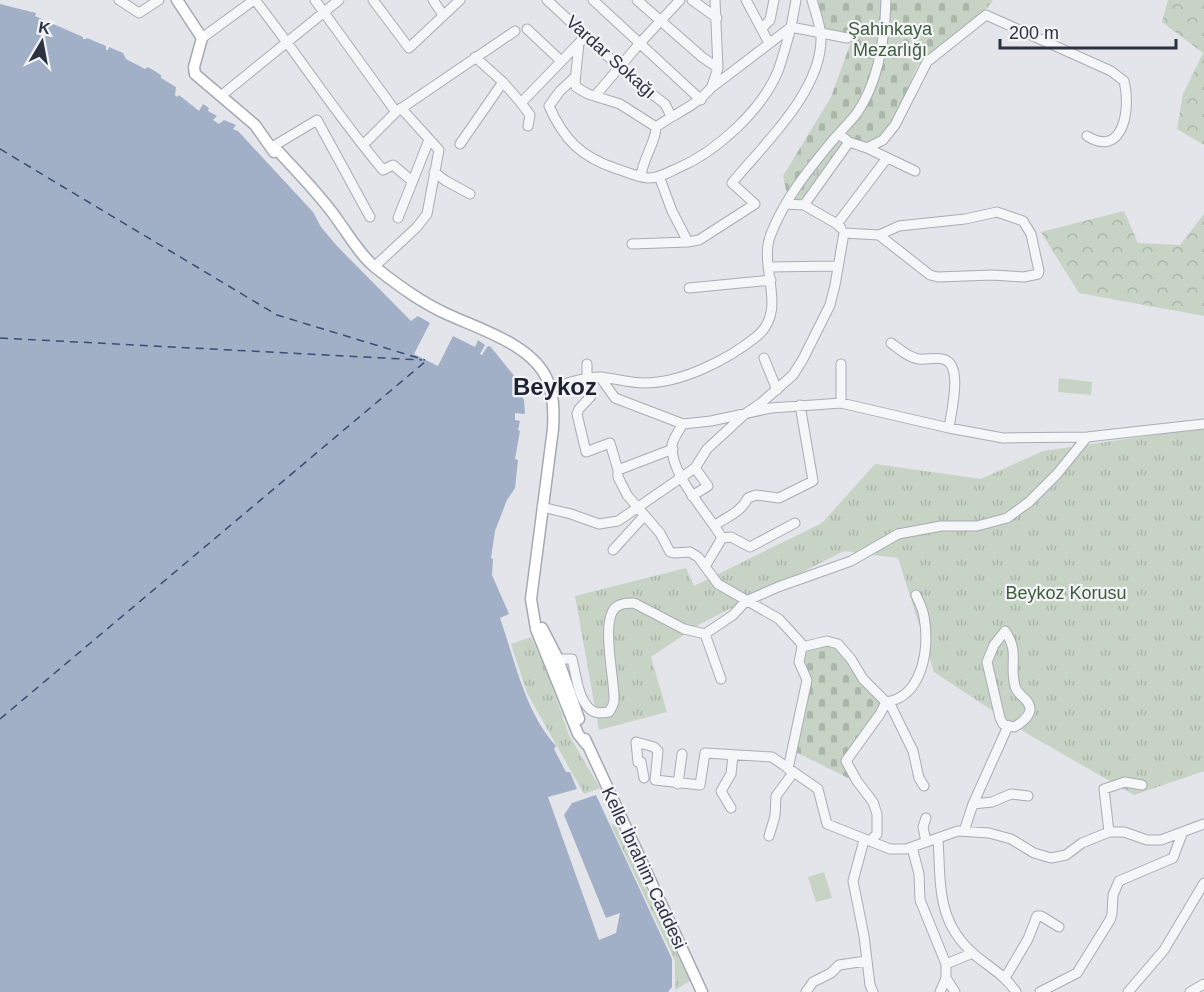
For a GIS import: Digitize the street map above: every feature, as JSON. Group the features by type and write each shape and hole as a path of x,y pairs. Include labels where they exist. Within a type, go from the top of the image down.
{"main road":[{"path":"177,0 202,38 194,71 255,125 340,223 374,267 416,298 496,334 525,353 540,367 550,388"},
{"name":"Kelle İbrahim Caddesi","path":"550,388 554,409 553,429 531,591 536,628 578,734 586,744"},
{"name":"Kelle İbrahim Caddesi","path":"534,612 558,659 586,744 702,992"}],"street":[{"path":"119,0 139,13 159,0"},
{"path":"202,38 254,0 383,170 393,165 412,181"},
{"path":"315,0 399,110 439,150 427,214 374,267"},
{"path":"222,95 339,0"},
{"path":"373,0 409,48 460,0"},
{"path":"433,0 443,15"},
{"name":"Vardar Sokağı","path":"547,0 583,39 665,104 671,116"},
{"path":"593,0 701,100"},
{"path":"637,0 718,68"},
{"path":"595,96 639,43 680,0"},
{"path":"692,0 717,18"},
{"path":"711,88 718,68 715,0"},
{"path":"746,0 769,43"},
{"path":"762,28 770,20 774,0"},
{"path":"575,77 560,91 549,106 567,139 581,153 602,164 649,178 659,176 693,162 719,144 741,123 769,87 778,71 796,0"},
{"path":"632,244 699,240 755,204 732,183 791,113 803,94 821,48 821,33 812,0"},
{"path":"550,388 587,378 600,377 645,383 662,381 698,371 739,348 762,331 774,300 768,267 767,244 795,186 857,112 874,78 886,24 886,0"},
{"path":"867,148 883,140 895,125 927,62 986,15 1112,71 1124,81 1128,104 1118,135 1102,143 1087,136"},
{"path":"656,127 701,100 711,88 791,27 847,38"},
{"path":"527,29 560,60"},
{"path":"363,145 399,110 515,32"},
{"path":"521,103 560,60 583,39"},
{"path":"583,39 575,77 576,87 620,104 656,127"},
{"path":"475,57 503,82 521,103 530,116 528,126"},
{"path":"460,144 503,82"},
{"path":"272,147 317,120 370,217"},
{"path":"641,176 648,150 656,135 656,127"},
{"path":"839,134 849,142 915,171"},
{"path":"398,218 429,140"},
{"path":"804,205 849,142"},
{"path":"837,224 887,158"},
{"path":"434,172 470,194"},
{"path":"659,176 672,211 688,242"},
{"path":"786,204 804,205 837,224 844,233 879,235 899,226 965,219 998,212 1023,221 1030,234 1039,271 1038,274 1024,277 930,275 879,235"},
{"path":"542,507 599,524 618,521 695,468 708,449 745,414 793,375 830,305 844,233"},
{"path":"768,267 837,266"},
{"path":"689,288 771,280"},
{"path":"891,343 913,358 942,358 949,361 956,380 949,428"},
{"path":"764,358 777,390"},
{"path":"587,364 587,378"},
{"path":"841,364 841,403"},
{"path":"600,377 615,398 683,424 711,421 771,408 841,403 853,408 1003,438 1087,437 1204,424"},
{"path":"591,396 579,409 578,414 586,452 610,443 622,486 636,508 660,533 670,552 690,552 706,565 718,584 779,619 802,647"},
{"path":"715,525 735,513 748,498 756,495 779,498 813,481 800,405"},
{"path":"683,424 672,444 674,460 692,496 715,525 722,538"},
{"path":"558,659 572,659 583,699 590,710 597,713 609,712 614,700 609,639 611,614 616,607 625,603 634,603 684,629 705,634 733,615 746,601 851,561 898,534 941,526 978,526 1006,518 1029,502 1057,474 1087,437"},
{"path":"618,470 673,449"},
{"path":"692,496 708,486 695,468"},
{"path":"613,550 644,516"},
{"path":"722,538 731,537 750,547 795,523"},
{"path":"706,565 722,538"},
{"path":"873,992 853,881 867,841 877,834 875,808 846,761 888,702 904,694 920,674 924,662 925,617 916,595"},
{"path":"1005,630 1014,648 1015,689 1026,700 1030,711 1018,725 1008,726 1003,724 996,707 994,685 987,662 994,645 1005,630"},
{"path":"705,634 721,679"},
{"path":"802,647 827,641 838,644 851,659 863,679 888,702 913,752 919,778 924,786"},
{"path":"769,836 775,816 776,796 790,771 807,680 799,662 802,647"},
{"path":"964,831 973,804 1008,726"},
{"path":"644,778 641,762 638,762 636,741 654,747 658,751 656,780 678,784 700,785 705,753 772,757 818,789 827,824 890,849 912,847 964,831 989,833 1011,839 1034,853 1051,858 1066,855 1082,843 1109,832 1124,832 1153,841 1182,834 1204,824"},
{"path":"678,784 682,754"},
{"path":"731,808 721,792 730,774 733,755"},
{"path":"1109,832 1104,789 1125,782 1142,785"},
{"path":"973,804 992,802 1011,794 1028,796"},
{"path":"926,818 923,827 926,842"},
{"path":"1040,992 1077,973 1110,920 1113,895 1119,881 1173,858 1182,834"},
{"path":"938,839 943,907 947,920 960,940 1005,978 1016,992"},
{"path":"912,847 919,874 920,900 946,964 946,978 940,992"},
{"path":"1128,992 1164,950 1204,883"},
{"path":"1005,978 1028,939 1037,916 1059,927"},
{"path":"946,964 973,953"},
{"path":"806,992 813,982 831,973 839,965 866,961"},
{"path":"946,978 955,992"},
{"path":"1190,992 1204,984"}],"green space":[{"name":"Şahinkaya Mezarlığı","path":"813,0 993,0 981,16 918,65 892,124 882,138 864,144 850,139 840,127 806,164 787,194 783,176 831,97 851,42 821,33"},
{"path":"1168,0 1204,0 1204,145 1177,129 1183,94 1203,53 1162,22"},
{"path":"838,142 841,142 842,146 821,179 808,194 792,203 806,178"},
{"path":"1124,211 1138,243 1180,245 1204,214 1204,316 1079,293 1041,232"},
{"path":"1059,378 1092,382 1091,395 1058,392"},
{"name":"Beykoz Korusu","path":"1204,428 1204,771 1134,795 1028,734 934,672 898,558 844,551 700,624 651,657 667,712 599,730 575,596 686,568 694,586 822,523 875,464 981,479 1043,451"},
{"path":"531,637 547,673 569,735 600,788 584,794 527,693 511,644"},
{"path":"827,642 838,645 884,702 845,761 854,779 794,751 808,679 803,671 804,648"},
{"path":"615,824 690,981 675,990 675,961 611,825"},
{"path":"824,872 832,898 816,902 808,877"}],"water":[{"path":"0,4 36,13 35,16 83,37 83,39 87,38 106,46 106,50 109,47 123,53 126,59 145,69 148,67 176,87 177,97 179,95 199,111 203,104 209,108 208,111 217,116 213,120 219,124 224,120 236,125 233,129 238,131 313,212 321,227 337,246 411,321 418,316 430,323 414,354 438,366 453,336 475,347 478,340 485,345 480,354 482,355 490,346 520,383 518,387 524,400 525,414 515,413 515,420 520,421 518,430 520,431 515,459 518,460 515,488 507,500 495,531 491,558 493,559 492,575 509,614 500,618 516,668 536,718 556,746 554,749 566,772 570,772 577,789 548,797 599,940 616,933 620,913 606,918 564,815 572,803 596,795 672,959 672,987 668,992 0,992"}],"ferry route":[{"path":"0,149 277,315 425,360"},
{"path":"0,338 422,360"},
{"path":"0,719 426,361"}],"district":[{"name":"Beykoz","path":"555,387"}]}
